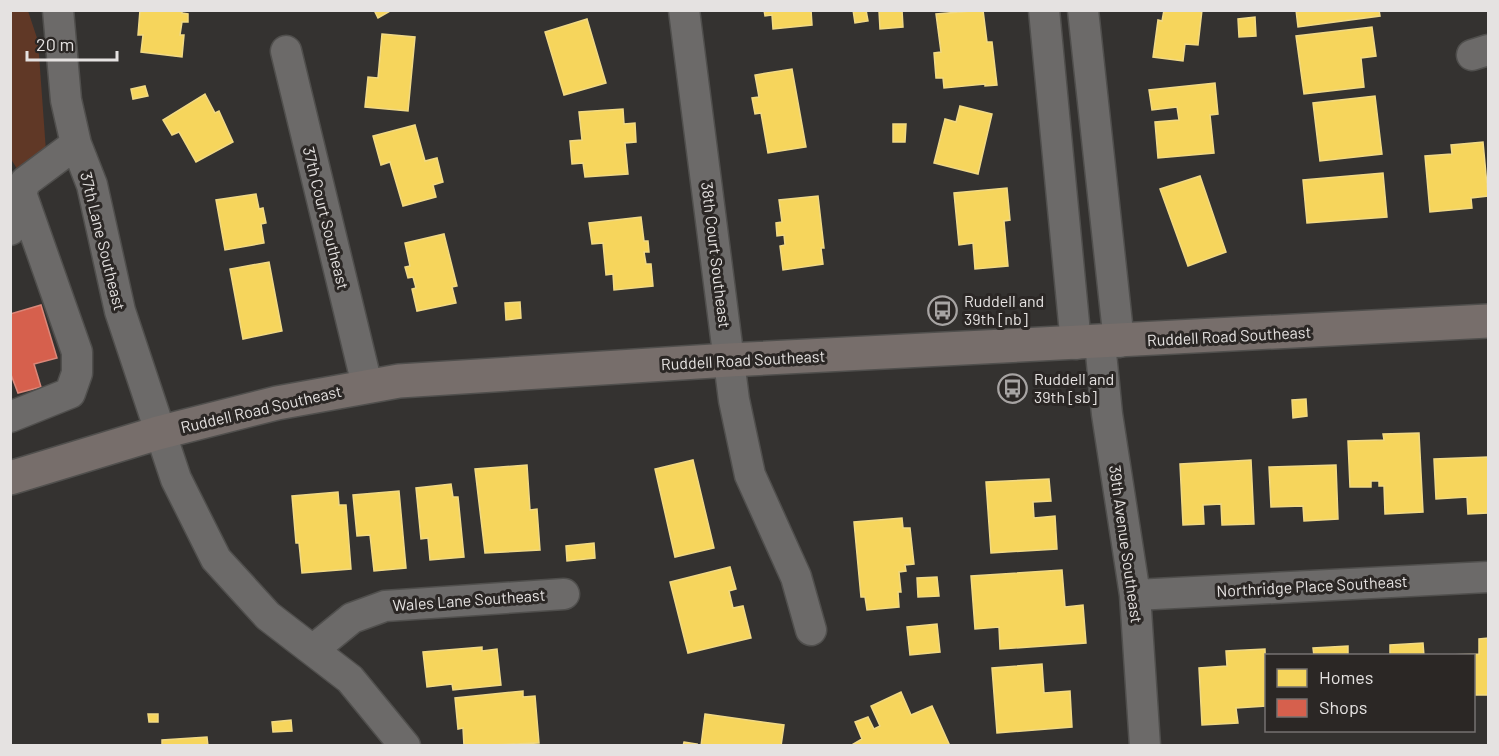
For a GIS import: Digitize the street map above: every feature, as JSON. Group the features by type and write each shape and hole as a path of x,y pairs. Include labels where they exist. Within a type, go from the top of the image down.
{"main road":[{"name":"Ruddell Road Southeast","path":"10,478 158,433 367,385 513,373 729,360 1098,343 1488,321"}],"street":[{"name":"37th Lane Southeast","path":"58,10 66,100 76,144 92,185 120,311 158,433 176,479 216,559 268,616 314,649 350,679 405,746"},
{"name":"38th Court Southeast","path":"684,10 734,400 750,475 796,577 811,630"},
{"name":"39th Avenue Southeast","path":"1044,10 1098,343 1135,595 1145,746"},
{"name":"39th Avenue Southeast","path":"1083,10 1098,343"},
{"name":"37th Court Southeast","path":"286,51 367,385"},
{"path":"10,230 25,182 76,144"},
{"path":"10,417 70,393 77,373 76,352 21,193"},
{"name":"Northridge Place Southeast","path":"1135,595 1488,577"},
{"name":"Wales Lane Southeast","path":"314,649 352,618 385,606 564,594"}],"shaded area":[{"path":"11,11 28,11 38,41 47,165 25,182 11,159"}],"building: Homes":[{"path":"140,10 182,10 182,13 188,14 188,22 182,22 180,35 184,35 182,57 141,52 143,35 138,35"},
{"path":"374,10 392,10 378,18"},
{"path":"764,10 811,10 812,25 773,29 772,15 765,16"},
{"path":"853,10 866,10 868,21 855,23"},
{"path":"902,10 903,27 880,29 879,11"},
{"path":"983,10 987,42 992,42 997,85 944,88 943,78 936,78 934,53 941,52 936,14"},
{"path":"1164,10 1202,10 1198,45 1185,44 1183,61 1153,57 1158,20 1162,21"},
{"path":"1296,10 1379,10 1380,16 1298,27"},
{"path":"1255,17 1256,36 1239,37 1238,19"},
{"path":"587,19 606,83 564,95 545,32"},
{"path":"1372,27 1376,56 1361,58 1364,87 1304,94 1296,36"},
{"path":"382,34 415,37 408,111 365,107 368,77 378,78"},
{"path":"792,69 806,147 768,153 761,113 755,114 752,98 759,97 755,75"},
{"path":"1215,83 1218,114 1210,115 1214,153 1158,158 1155,122 1179,120 1177,107 1152,110 1149,90"},
{"path":"145,86 148,96 133,99 131,89"},
{"path":"205,94 215,113 219,111 233,142 196,162 179,132 172,135 163,120"},
{"path":"1375,96 1382,154 1320,161 1313,103"},
{"path":"960,106 992,114 978,174 934,163 945,119 956,122"},
{"path":"623,109 624,124 635,123 636,142 625,143 628,174 585,177 583,163 572,164 570,141 582,140 579,112"},
{"path":"893,124 906,124 905,142 893,142"},
{"path":"415,125 425,161 437,158 443,182 433,185 436,197 403,206 390,162 381,165 373,136"},
{"path":"1483,142 1488,196 1471,198 1472,208 1430,212 1425,156 1452,154 1451,145"},
{"path":"1383,173 1387,217 1307,223 1303,180"},
{"path":"1200,176 1226,252 1188,266 1160,189"},
{"path":"1007,188 1010,220 1004,221 1008,266 975,269 973,243 959,245 954,193"},
{"path":"256,194 259,209 263,208 266,223 261,224 264,243 225,250 216,200"},
{"path":"818,196 824,248 821,248 823,264 783,270 780,246 785,245 784,235 777,236 776,223 782,222 779,200"},
{"path":"641,217 644,241 648,241 649,252 644,252 646,264 651,264 653,286 614,290 613,274 606,275 603,243 592,244 589,223"},
{"path":"444,234 457,286 452,287 456,303 417,311 412,289 416,288 413,277 408,278 405,267 410,266 405,243"},
{"path":"269,262 282,331 243,339 230,269"},
{"path":"520,302 521,318 506,320 505,303"},
{"path":"1306,399 1307,416 1293,418 1292,400"},
{"path":"1419,433 1423,512 1385,514 1384,486 1379,486 1379,481 1371,481 1371,487 1350,487 1348,441 1384,440 1383,434"},
{"path":"1488,457 1488,513 1468,514 1467,497 1436,499 1434,459"},
{"path":"693,460 714,548 675,557 655,469"},
{"path":"1251,460 1254,524 1222,525 1221,504 1203,505 1204,524 1183,525 1180,464"},
{"path":"527,465 530,510 537,509 540,550 485,553 475,469"},
{"path":"1336,465 1338,519 1304,521 1303,506 1271,507 1269,467"},
{"path":"1049,479 1051,501 1033,502 1034,518 1055,516 1057,549 991,553 986,482"},
{"path":"451,484 453,497 458,497 464,557 430,560 428,538 421,539 416,488"},
{"path":"399,491 406,568 374,571 370,535 357,536 353,495"},
{"path":"338,492 339,505 346,505 351,569 302,573 299,543 296,543 292,496"},
{"path":"902,518 903,528 910,528 914,564 905,565 906,571 899,572 901,592 898,592 899,607 867,610 865,597 861,597 854,522"},
{"path":"594,543 595,558 567,561 566,546"},
{"path":"730,567 736,589 729,591 733,608 743,606 751,638 688,653 670,582"},
{"path":"1062,570 1065,607 1083,605 1086,643 1000,649 999,627 975,629 971,576"},
{"path":"937,577 939,596 918,597 917,578"},
{"path":"937,624 940,652 910,655 907,627"},
{"path":"1488,638 1488,695 1475,695 1475,654 1479,654 1479,639"},
{"path":"1423,643 1424,654 1390,654 1390,645"},
{"path":"1348,646 1348,654 1314,654 1313,648"},
{"path":"482,647 482,651 497,649 501,685 453,690 452,684 427,687 423,652"},
{"path":"1265,649 1265,706 1236,708 1238,723 1202,725 1199,668 1227,666 1226,651"},
{"path":"1042,664 1044,693 1070,691 1072,727 997,733 992,668"},
{"path":"523,691 523,697 535,696 539,743 464,746 463,728 458,729 455,698"},
{"path":"901,692 911,715 932,706 950,746 850,746 862,739 855,722 868,717 874,729 880,726 871,706"},
{"path":"148,714 158,714 158,722 149,722"},
{"path":"705,714 784,725 781,746 701,746"},
{"path":"291,720 292,731 273,732 272,722"},
{"path":"207,737 208,746 162,746 162,740"},
{"path":"684,742 697,744 696,746 683,746"}],"building: Shops":[{"path":"41,305 57,358 34,364 41,387 18,393 10,372 10,314"}],"place":[{"name":"Ruddell and 39th [nb]","path":"943,310"},
{"name":"Ruddell and 39th [sb]","path":"1013,388"}]}
